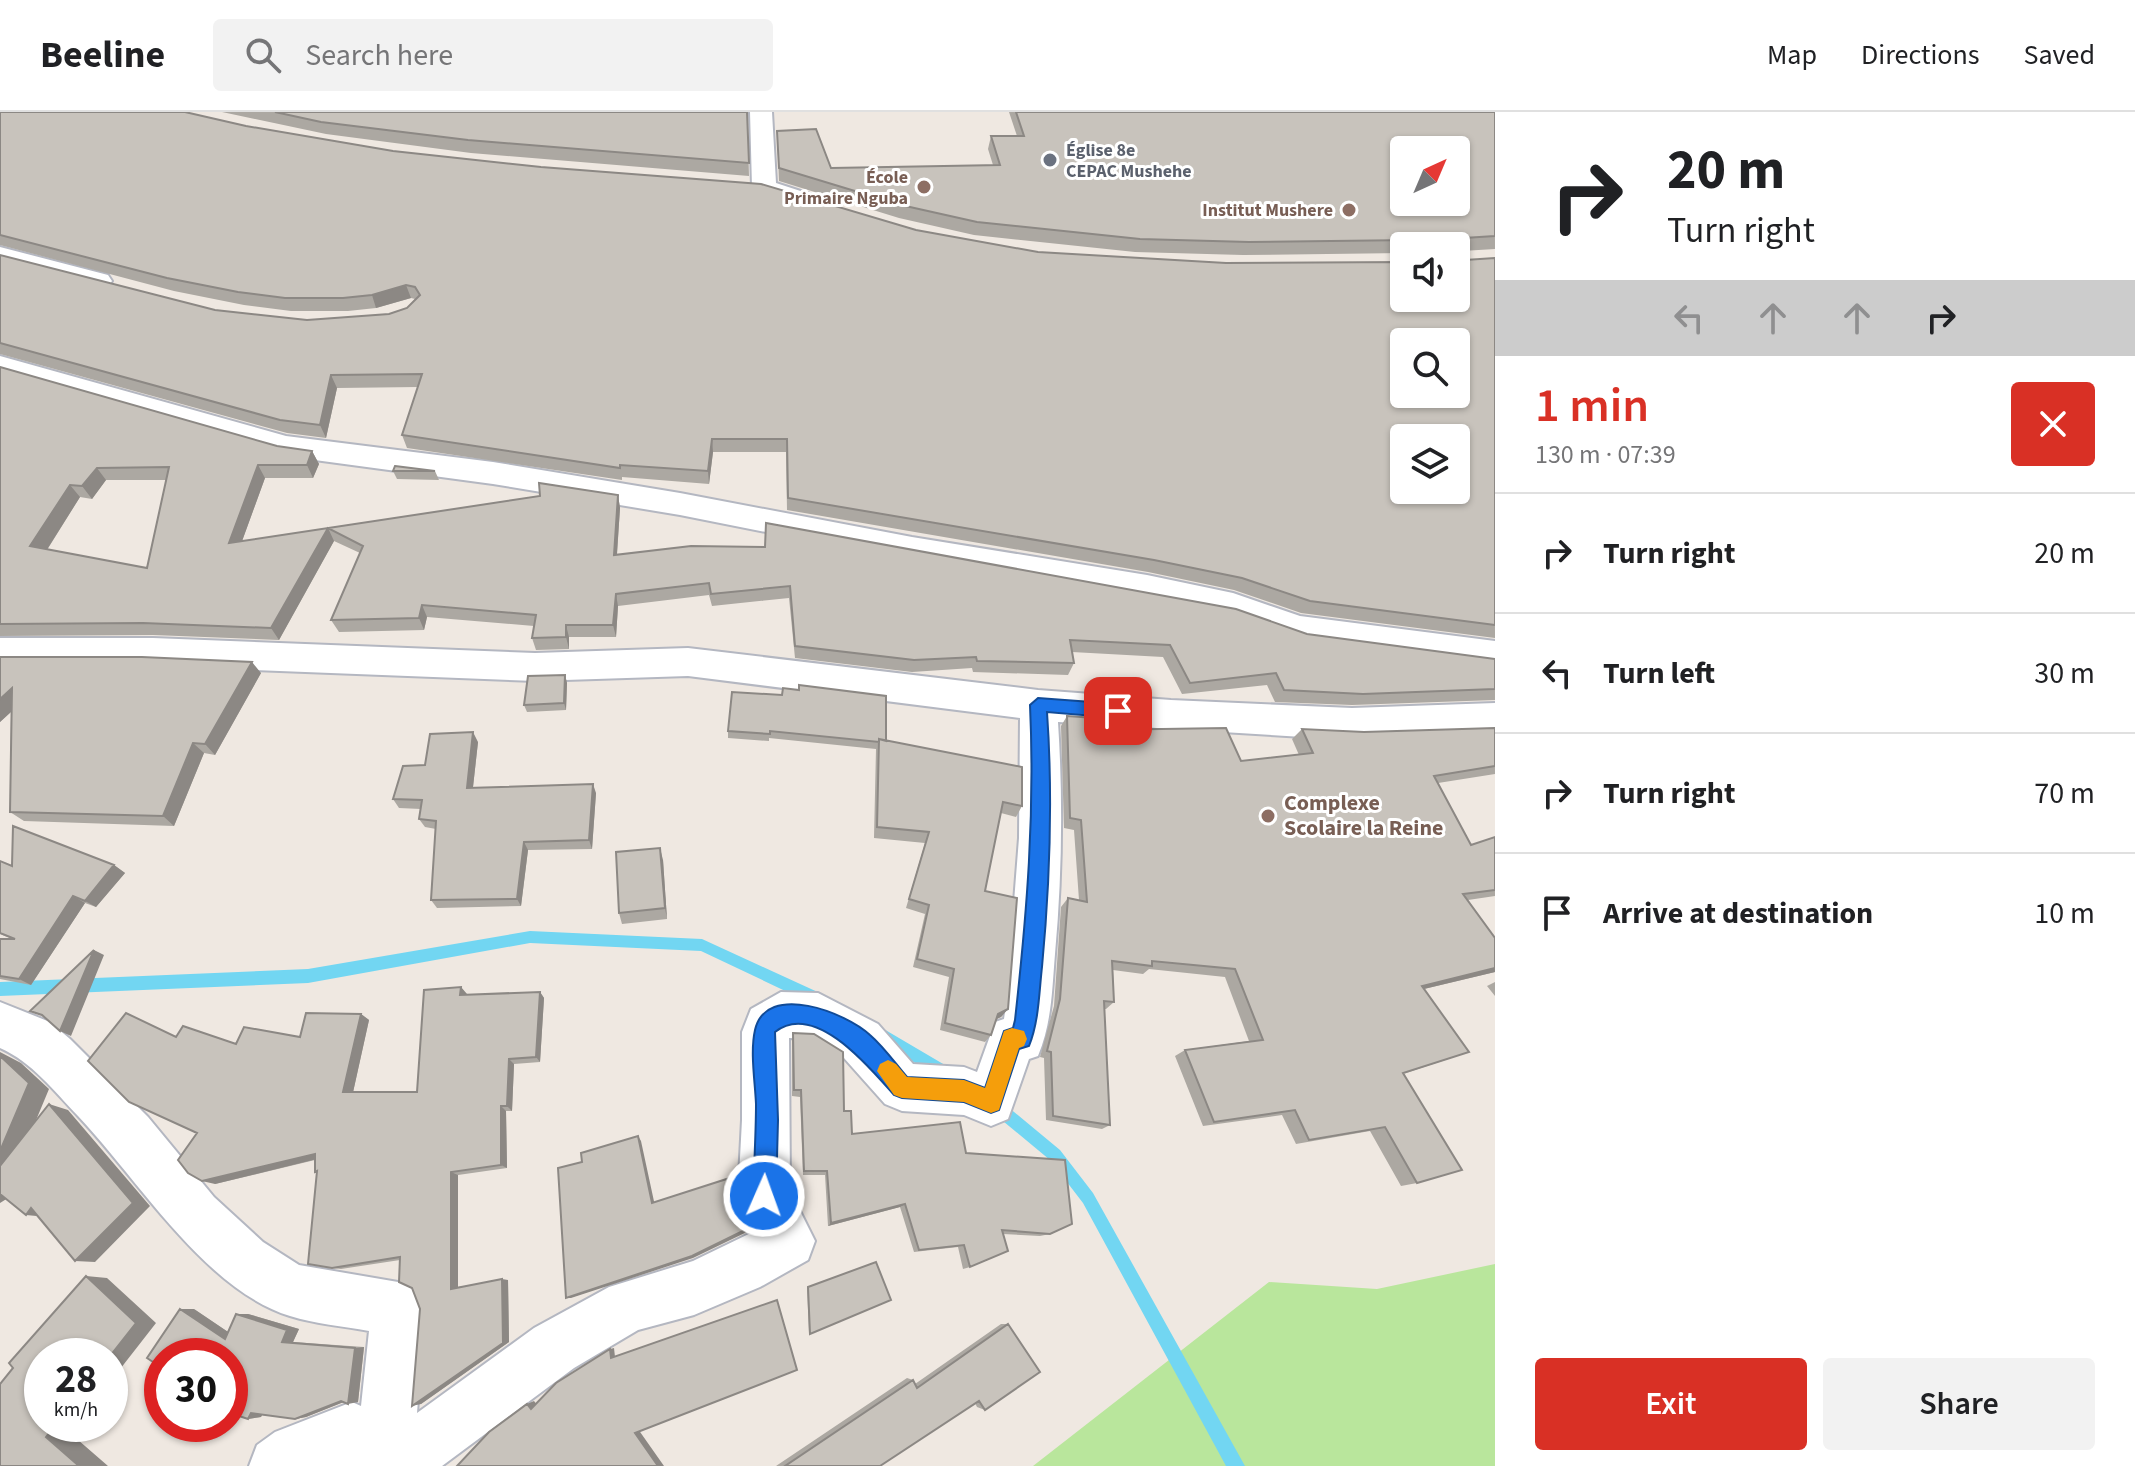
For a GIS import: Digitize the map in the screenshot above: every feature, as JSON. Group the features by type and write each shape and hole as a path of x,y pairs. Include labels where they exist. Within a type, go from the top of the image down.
{"street":[{"path":"761,112 756,186 836,210"},
{"path":"0,255 121,288"},
{"path":"0,365 285,446 493,473 680,504 912,549 1147,588 1233,606 1298,629 1495,655"},
{"path":"0,652 153,652 535,667 688,662 1038,705 1171,715 1352,724 1495,719"},
{"path":"394,1466 554,1348 628,1306 694,1288 741,1268 789,1241 764,1196 767,1120 765,1032 773,1020 790,1014 818,1016 861,1041 902,1087 964,1091 991,1102 1012,1039 1021,1039 1026,1020 1037,911 1043,789 1038,705"},
{"path":"0,1025 33,1039 53,1056 130,1135 196,1215 244,1261 291,1290 398,1309 384,1466"},
{"path":"278,1466 296,1453 352,1431 377,1466"}],"green space":[{"path":"1495,1264 1495,1466 1033,1466 1269,1282 1377,1289"}],"building":[{"path":"0,112 185,112 246,126 393,151 541,167 761,184 916,230 1038,252 1226,263 1390,262 1390,312 1470,312 1470,260 1495,258 1495,625 1310,601 1242,578 1154,560 788,498 787,439 712,439 708,471 620,465 620,468 402,435 422,374 331,375 320,425 280,420 0,343 0,255 215,310 307,320 389,314 407,308 420,295 415,287 406,285 372,295 285,298 167,278 0,235"},
{"path":"275,112 747,112 749,163 468,140 321,122"},
{"path":"1016,112 1495,112 1495,236 1470,238 1470,232 1390,232 1390,240 1249,242 1140,239 977,222 901,205 779,168 777,131 816,129 831,168 1000,165 991,136 1024,136"},
{"path":"0,367 277,446 312,451 307,465 258,465 229,543 328,528 271,628 143,623 0,624","holes":["169,467 147,568 30,546 70,485 82,486 97,468"]},
{"path":"395,466 435,471 393,471"},
{"path":"539,483 618,495 614,555 691,546 765,547 766,523 1236,609 1307,634 1495,659 1495,689 1363,694 1284,690 1276,673 1190,683 1170,645 1070,640 1074,663 977,661 976,657 914,660 795,646 790,586 711,594 709,583 616,594 613,625 566,625 566,637 532,638 536,615 422,605 419,618 331,620 363,546 328,528 540,496"},
{"path":"0,657 142,657 252,662 205,744 193,743 163,816 10,812 12,688 0,699"},
{"path":"565,675 564,703 524,705 528,676"},
{"path":"799,685 886,696 886,741 770,731 770,734 728,731 732,692 782,695 783,688 799,690"},
{"path":"1067,716 1095,718 1097,730 1226,728 1241,761 1313,753 1302,729 1364,732 1495,728 1495,766 1434,776 1471,845 1495,837 1495,890 1463,894 1495,938 1495,968 1422,986 1469,1052 1403,1073 1462,1170 1417,1183 1385,1127 1309,1140 1295,1110 1214,1122 1185,1050 1263,1040 1235,969 1152,961 1152,966 1112,961 1114,1002 1104,1001 1110,1125 1053,1116 1051,1052 1047,1051 1060,999 1068,898 1087,902 1081,820 1070,818"},
{"path":"473,732 467,788 593,784 589,840 524,842 517,899 431,900 436,821 419,819 422,800 393,799 403,766 425,765 430,734"},
{"path":"879,739 1022,767 1022,806 1003,802 985,891 1017,898 1008,1009 998,1014 991,1035 945,1023 954,969 917,959 929,905 909,899 929,832 877,827"},
{"path":"13,826 114,865 85,901 73,896 19,979 0,976 0,939 15,939 0,933 0,861 12,866"},
{"path":"660,848 665,908 619,913 616,852"},
{"path":"94,950 60,1031 42,1015 30,1011"},
{"path":"461,987 460,995 540,992 536,1057 509,1059 507,1106 501,1106 501,1165 451,1172 451,1289 502,1279 503,1343 412,1406 420,1309 412,1288 399,1282 400,1257 332,1268 308,1264 317,1171 315,1154 202,1181 188,1173 178,1160 197,1133 129,1102 88,1061 126,1013 176,1037 183,1026 236,1044 244,1027 300,1037 306,1013 361,1014 343,1092 417,1092 424,990"},
{"path":"793,1033 814,1034 843,1052 844,1111 851,1111 852,1134 960,1122 966,1153 1065,1160 1072,1224 1050,1234 1002,1230 1008,1251 970,1267 964,1245 919,1250 905,1204 831,1223 827,1171 804,1171 801,1090 794,1090"},
{"path":"0,1056 29,1083 0,1151"},
{"path":"49,1104 133,1203 75,1261 31,1208 26,1215 0,1194 0,1166"},
{"path":"638,1136 652,1203 736,1176 735,1194 751,1227 692,1256 566,1298 558,1168 582,1162 581,1153"},
{"path":"876,1262 891,1300 810,1334 808,1287"},
{"path":"86,1276 136,1323 124,1338 31,1338"},
{"path":"777,1300 797,1370 635,1433 658,1466 457,1466 489,1432 527,1404 531,1409 556,1383 610,1349 611,1358"},
{"path":"180,1309 224,1338 160,1338"},
{"path":"236,1314 287,1330 282,1342 355,1348 348,1404 341,1401 295,1419 251,1413 248,1419 248,1338 225,1338"},
{"path":"1008,1324 1040,1372 985,1410 979,1401 880,1466 785,1466 913,1380 917,1388"},
{"path":"24,1346 24,1442 52,1442 79,1466 0,1466 0,1384 13,1368 9,1363"}],"waterway":[{"path":"0,989 308,976 530,937 702,945 817,999"},
{"path":"882,1035 945,1073"},
{"path":"997,1107 1055,1155 1088,1198 1236,1466"}],"slow traffic":[{"path":"888,1071 902,1087 964,1091 991,1102 1012,1039 1017,1039"}],"place":[{"name":"Église 8e CEPAC Mushehe","path":"1050,160"},
{"name":"École Primaire Nguba","path":"924,187"},
{"name":"Institut Mushere","path":"1349,210"},
{"name":"Complexe Scolaire la Reine","path":"1268,816"}],"route":[{"path":"764,1196 767,1120 765,1032 767,1025 781,1015 818,1016 861,1041 902,1087 964,1091 991,1102 1012,1039 1021,1039 1026,1020 1037,911 1043,789 1038,705 1118,711"}]}
